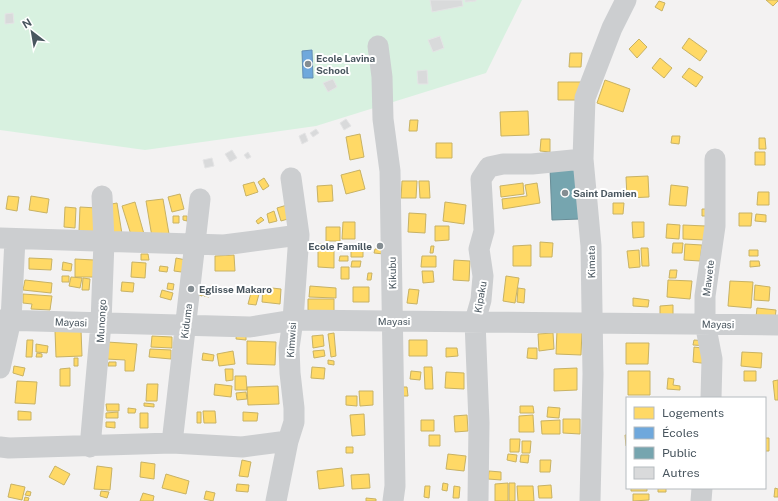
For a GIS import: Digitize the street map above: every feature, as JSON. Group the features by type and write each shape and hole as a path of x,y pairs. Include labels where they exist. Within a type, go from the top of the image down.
{"street":[{"path":"608,0 612,28"},
{"name":"Kimata","path":"590,501 593,374 591,246 583,159 585,98 612,28 626,0"},
{"name":"Kikubu","path":"378,46 382,77 382,119 390,171 394,501"},
{"name":"Kipaku","path":"478,501 479,422 476,321 481,300 484,276 479,249 484,231 480,178 489,166 583,159"},
{"name":"Mawete","path":"711,397 712,359 705,323 705,296 715,226 715,159"},
{"name":"Kimwisi","path":"276,501 288,441 294,422 289,348 293,320 299,235 290,178"},
{"name":"Munongo","path":"90,447 101,323 104,241 102,196"},
{"name":"Kiduma","path":"172,443 200,199"},
{"path":"0,368 5,320 8,238 224,245 299,235"},
{"name":"Mayasi","path":"5,320 250,327 293,320 705,323 778,325"},
{"path":"0,447 90,447 172,443 242,447 288,441"},
{"path":"701,501 702,489"}],"green space":[{"path":"0,0 522,0 486,73 316,126 145,150 0,130"}],"building: Logements":[{"path":"766,0 778,0 778,1 773,6"},
{"path":"659,1 665,3 662,11 655,7"},
{"path":"689,38 707,51 700,61 682,48"},
{"path":"639,39 647,47 637,58 629,49"},
{"path":"570,53 582,53 581,67 569,67"},
{"path":"660,58 672,68 664,78 652,68"},
{"path":"689,68 703,77 696,87 682,77"},
{"path":"605,80 630,89 623,112 597,103"},
{"path":"558,82 581,82 581,100 558,100"},
{"path":"528,111 529,135 501,136 500,112"},
{"path":"410,120 418,120 417,131 409,131"},
{"path":"360,134 364,157 350,160 346,137"},
{"path":"672,136 680,136 679,144 671,143"},
{"path":"759,138 765,138 766,149 759,149"},
{"path":"541,139 550,139 550,152 540,151"},
{"path":"436,143 452,143 452,158 436,158"},
{"path":"755,152 765,152 765,165 755,165"},
{"path":"360,170 365,189 346,194 341,175"},
{"path":"648,176 649,197 627,198 626,177"},
{"path":"264,178 269,186 263,190 258,182"},
{"path":"402,181 417,181 416,198 401,198"},
{"path":"419,181 429,181 430,198 420,198"},
{"path":"254,182 258,192 246,196 243,185"},
{"path":"523,183 524,194 501,197 500,186"},
{"path":"537,183 540,203 503,209 502,199 527,196 525,185"},
{"path":"332,185 333,201 318,202 317,186"},
{"path":"671,185 688,187 686,206 669,205"},
{"path":"758,192 769,192 769,205 757,205"},
{"path":"180,194 184,209 172,212 168,197"},
{"path":"8,196 19,197 17,211 6,209"},
{"path":"31,196 49,199 47,213 29,210"},
{"path":"163,199 169,234 152,237 146,201"},
{"path":"135,202 144,234 132,238 122,206"},
{"path":"445,202 466,205 464,224 443,221"},
{"path":"117,203 122,234 110,236 106,205"},
{"path":"613,203 624,203 623,214 613,214"},
{"path":"287,205 291,218 281,221 277,208"},
{"path":"65,207 76,208 75,228 64,227"},
{"path":"80,207 97,208 95,232 79,231"},
{"path":"702,209 709,209 709,216 702,216"},
{"path":"274,211 277,221 269,223 267,214"},
{"path":"409,213 426,214 425,233 408,232"},
{"path":"739,213 752,213 751,226 739,226"},
{"path":"756,214 766,215 766,222 755,221"},
{"path":"173,216 179,216 179,223 173,223"},
{"path":"183,216 187,216 187,221 183,220"},
{"path":"261,217 264,220 258,224 256,221"},
{"path":"343,222 355,222 355,239 342,239"},
{"path":"632,222 644,222 644,237 633,238"},
{"path":"667,224 680,225 679,239 666,238"},
{"path":"683,225 706,226 705,240 683,239"},
{"path":"435,226 449,226 449,240 435,241"},
{"path":"326,227 340,227 340,241 326,241"},
{"path":"540,242 553,243 552,257 540,257"},
{"path":"673,243 683,243 682,253 672,253"},
{"path":"318,244 334,244 334,268 318,267"},
{"path":"685,244 702,245 700,261 684,260"},
{"path":"531,245 531,266 513,266 513,246"},
{"path":"431,246 434,246 433,253 430,253"},
{"path":"351,248 363,248 363,257 351,257"},
{"path":"641,248 648,248 649,266 642,266"},
{"path":"375,249 384,249 384,254 374,253"},
{"path":"639,250 640,267 629,268 627,251"},
{"path":"749,250 758,250 758,256 749,256"},
{"path":"141,254 148,254 149,260 141,260"},
{"path":"234,255 235,271 215,271 215,256"},
{"path":"340,256 348,256 348,261 339,261"},
{"path":"422,256 436,256 436,267 421,267"},
{"path":"29,258 52,259 51,270 29,269"},
{"path":"176,258 191,261 189,273 174,271"},
{"path":"75,259 94,260 94,277 75,277"},
{"path":"454,260 470,261 469,281 453,280"},
{"path":"352,261 361,261 360,267 351,267"},
{"path":"750,261 759,261 760,266 750,267"},
{"path":"63,262 72,264 71,271 62,270"},
{"path":"132,262 146,263 145,278 131,277"},
{"path":"160,266 168,267 167,272 159,271"},
{"path":"341,267 349,267 349,279 341,279"},
{"path":"670,270 677,270 676,278 669,278"},
{"path":"422,271 433,271 434,282 423,283"},
{"path":"368,273 372,273 371,280 367,280"},
{"path":"62,276 69,276 69,282 62,282"},
{"path":"506,276 519,278 515,303 503,301"},
{"path":"71,277 82,278 80,288 69,286"},
{"path":"83,278 90,279 89,290 82,290"},
{"path":"25,280 52,283 51,293 23,290"},
{"path":"668,280 692,281 690,299 667,297"},
{"path":"730,281 753,282 751,308 728,306"},
{"path":"122,282 134,283 133,292 121,291"},
{"path":"168,283 174,284 173,290 167,289"},
{"path":"211,285 217,286 217,291 210,290"},
{"path":"755,285 770,287 769,301 754,300"},
{"path":"310,286 336,288 336,298 309,297"},
{"path":"197,287 204,288 202,296 196,294"},
{"path":"263,287 281,289 280,304 262,302"},
{"path":"353,287 369,287 369,302 353,302"},
{"path":"518,288 525,289 524,303 517,302"},
{"path":"409,289 419,290 417,304 407,303"},
{"path":"162,290 173,293 171,300 160,297"},
{"path":"204,291 209,292 209,297 204,296"},
{"path":"251,293 259,294 256,305 248,304"},
{"path":"23,294 52,296 50,310 31,309 32,304 23,303"},
{"path":"633,298 649,300 648,307 633,306"},
{"path":"308,299 334,299 334,316 308,310"},
{"path":"673,305 673,317 660,317 660,306"},
{"path":"757,308 776,310 775,319 756,317"},
{"path":"237,329 246,330 246,340 236,339"},
{"path":"81,330 82,356 56,357 55,331"},
{"path":"557,330 582,331 581,355 556,354"},
{"path":"334,333 336,356 331,357 328,334"},
{"path":"553,333 554,349 539,351 538,334"},
{"path":"323,335 324,346 313,348 312,336"},
{"path":"152,336 172,337 172,348 151,347"},
{"path":"27,340 33,340 32,357 26,357"},
{"path":"409,340 427,340 427,356 409,356"},
{"path":"694,340 708,341 708,346 693,345"},
{"path":"247,341 276,342 275,365 247,364"},
{"path":"107,342 137,344 134,371 125,371 125,360 106,359"},
{"path":"626,343 649,343 648,364 626,364"},
{"path":"36,344 48,346 47,353 36,352"},
{"path":"694,347 710,349 709,364 693,362"},
{"path":"446,348 457,348 458,356 446,357"},
{"path":"528,348 537,348 537,359 527,358"},
{"path":"150,349 171,350 171,359 149,357"},
{"path":"324,350 325,356 314,358 313,351"},
{"path":"233,351 235,364 219,366 217,354"},
{"path":"742,352 762,353 761,368 741,366"},
{"path":"37,353 42,354 42,357 36,357"},
{"path":"203,353 214,355 213,361 202,360"},
{"path":"74,358 78,358 78,366 74,366"},
{"path":"328,360 334,361 334,365 328,364"},
{"path":"109,362 116,362 116,366 108,366"},
{"path":"14,366 25,368 23,376 13,373"},
{"path":"312,367 325,368 324,379 311,378"},
{"path":"424,367 432,367 433,389 425,389"},
{"path":"70,368 70,386 60,386 60,369"},
{"path":"577,368 577,390 554,391 554,369"},
{"path":"225,369 233,369 233,380 226,381"},
{"path":"411,371 421,372 420,380 410,379"},
{"path":"628,371 650,371 650,395 628,395"},
{"path":"744,371 756,371 756,381 744,381"},
{"path":"446,372 464,373 464,389 445,388"},
{"path":"235,376 246,376 247,390 235,390"},
{"path":"668,378 674,379 673,385 680,386 680,390 667,389"},
{"path":"778,380 778,400 775,400 773,381"},
{"path":"17,381 37,382 35,404 15,403"},
{"path":"147,384 158,384 157,401 146,401"},
{"path":"215,384 232,386 231,397 214,395"},
{"path":"278,386 279,404 248,405 247,387"},
{"path":"400,387 407,387 408,396 400,396"},
{"path":"359,391 373,391 373,405 360,406"},
{"path":"246,392 247,399 237,400 236,393"},
{"path":"346,396 357,396 357,406 346,405"},
{"path":"144,403 154,404 154,407 144,406"},
{"path":"106,404 119,404 119,411 107,411"},
{"path":"520,406 533,406 534,413 520,413"},
{"path":"548,407 560,408 559,418 547,417"},
{"path":"128,408 136,409 135,413 128,413"},
{"path":"18,411 31,412 31,420 18,420"},
{"path":"203,411 215,411 216,423 204,423"},
{"path":"118,412 118,418 106,418 106,413"},
{"path":"197,412 201,412 201,423 197,423"},
{"path":"243,412 258,413 257,421 243,421"},
{"path":"140,413 148,413 148,428 140,428"},
{"path":"364,414 365,435 352,436 350,415"},
{"path":"467,415 468,431 455,432 454,416"},
{"path":"533,415 534,432 519,432 519,416"},
{"path":"563,419 580,419 580,434 563,433"},
{"path":"421,420 434,420 434,431 421,431"},
{"path":"560,420 560,434 542,434 541,421"},
{"path":"106,422 115,422 115,428 106,427"},
{"path":"429,435 440,435 440,446 429,446"},
{"path":"766,438 769,438 769,451 766,451"},
{"path":"510,439 520,439 519,452 510,452"},
{"path":"522,441 531,441 530,453 522,453"},
{"path":"346,447 353,447 353,453 346,453"},
{"path":"448,454 466,456 464,471 446,469"},
{"path":"508,454 517,455 516,462 507,460"},
{"path":"521,455 529,455 528,463 520,462"},
{"path":"242,460 251,462 248,477 239,476"},
{"path":"540,460 551,460 550,472 540,472"},
{"path":"141,462 155,464 154,479 140,477"},
{"path":"55,466 70,474 64,485 49,477"},
{"path":"97,466 112,468 110,490 94,489"},
{"path":"342,468 344,486 319,489 317,471"},
{"path":"489,471 501,472 501,480 488,479"},
{"path":"166,474 189,481 186,494 162,488"},
{"path":"369,474 370,488 352,489 351,475"},
{"path":"443,483 448,484 447,491 442,490"},
{"path":"508,483 508,501 495,501 495,484"},
{"path":"509,483 515,483 515,501 509,501"},
{"path":"11,484 25,487 22,500 8,497"},
{"path":"237,484 249,485 248,492 236,491"},
{"path":"551,485 552,498 539,498 538,486"},
{"path":"425,486 430,486 429,498 424,497"},
{"path":"454,486 460,487 459,498 453,498"},
{"path":"517,486 533,486 534,501 518,501"},
{"path":"775,488 778,489 778,497 774,497"},
{"path":"631,489 647,489 647,491 631,491"},
{"path":"658,489 666,489 666,492 658,492"},
{"path":"27,491 31,492 30,496 25,495"},
{"path":"101,491 109,492 107,498 100,496"},
{"path":"206,491 215,493 213,501 204,499"},
{"path":"143,493 154,496 153,501 140,501"},
{"path":"633,494 649,494 649,500 633,501"},
{"path":"25,497 29,498 28,501 24,501"},
{"path":"366,498 376,499 376,501 366,501"}],"building: Écoles":[{"name":"Ecole Lavina School","path":"312,50 313,78 303,78 302,51"}],"building: Public":[{"name":"Saint Damien","path":"579,167 580,219 552,220 550,168"}],"building: Autres":[{"path":"430,0 462,0 463,6 432,12"},
{"path":"465,0 476,0 476,1 465,2"},
{"path":"13,13 14,23 5,24 5,14"},
{"path":"440,36 444,48 433,52 428,40"},
{"path":"427,70 428,84 418,84 417,71"},
{"path":"333,79 337,87 328,92 323,83"},
{"path":"346,119 351,126 344,130 340,123"},
{"path":"316,129 319,133 313,137 310,133"},
{"path":"305,133 308,141 302,144 299,136"},
{"path":"232,150 237,158 230,162 225,154"},
{"path":"248,152 251,157 247,159 244,155"},
{"path":"212,158 214,166 205,168 203,160"}],"place":[{"name":"Ecole Lavina School","path":"308,64"},
{"name":"Saint Damien","path":"565,193"},
{"name":"Ecole Famille","path":"380,246"},
{"name":"Eglisse Makaro","path":"191,289"}]}
